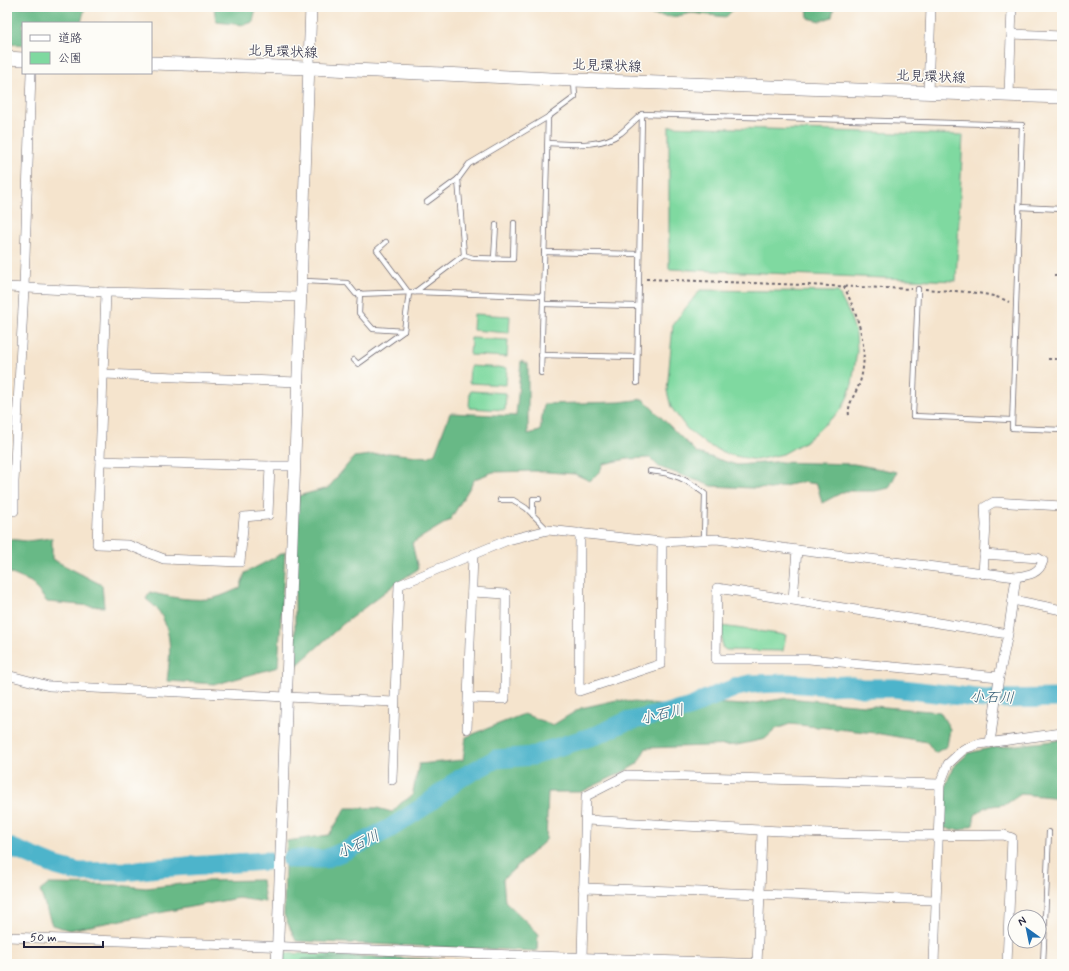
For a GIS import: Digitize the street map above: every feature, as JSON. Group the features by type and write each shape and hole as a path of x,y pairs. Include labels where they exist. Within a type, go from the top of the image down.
{"main road":[{"path":"7,58 22,59"},
{"name":"北見環状線","path":"152,63 309,68 573,80 1062,97"}],"street":[{"path":"277,964 311,7"},
{"path":"928,92 931,7"},
{"path":"1009,95 1012,7"},
{"path":"1012,34 1062,36"},
{"path":"14,511 11,481 24,288 31,74"},
{"path":"7,287 106,292 300,297"},
{"path":"106,292 97,544 128,545 164,559 240,562 244,517 268,515 270,466"},
{"path":"104,374 297,382"},
{"path":"100,461 294,466"},
{"path":"983,574 985,507 994,502 1062,506"},
{"path":"392,780 399,584 508,540 548,530 662,542 717,539 796,558 1016,577 1029,575 1038,571 1043,561 1038,558 984,554"},
{"path":"580,533 579,691 661,664 662,542"},
{"path":"467,729 473,554"},
{"path":"793,599 796,558"},
{"path":"990,743 1016,577"},
{"path":"1000,677 809,659 716,659 717,588 1008,634"},
{"path":"469,698 505,699 506,594 472,592"},
{"path":"1013,600 1062,610"},
{"path":"7,676 49,686 394,702"},
{"path":"934,964 940,784 948,764 964,749 980,744 1062,732"},
{"path":"582,958 586,796 627,775 940,784"},
{"path":"586,820 762,830 939,836 1004,835 1012,838 1007,964"},
{"path":"757,964 762,830"},
{"path":"583,888 936,900"},
{"path":"7,937 689,963 765,964"}],"lane":[{"path":"427,202 458,179 469,164 548,117 576,98 573,80"},
{"path":"548,143 585,144 606,140 620,133 642,114 1022,126 1012,428 1062,430"},
{"path":"637,383 642,114"},
{"path":"541,373 548,117"},
{"path":"458,179 464,255"},
{"path":"1019,207 1062,209"},
{"path":"464,255 473,258 513,259 514,223"},
{"path":"494,259 496,225"},
{"path":"354,360 358,364 404,331 409,292 377,250 386,242"},
{"path":"544,252 639,254"},
{"path":"415,292 464,255"},
{"path":"305,281 347,283 356,294 415,292 543,296"},
{"path":"918,289 914,416 1012,420"},
{"path":"360,293 359,313 373,329 404,331"},
{"path":"543,304 638,306"},
{"path":"541,355 637,357"},
{"path":"650,471 666,472 686,480 705,494 704,539"},
{"path":"533,515 533,499 539,499"},
{"path":"500,500 513,500 526,508 548,530"},
{"path":"1043,964 1049,832"}],"path":[{"path":"1054,275 1062,275"},
{"path":"639,279 918,289 978,294 1002,298 1016,305"},
{"path":"844,286 859,324 863,343 864,364 860,383 848,409 849,416"},
{"path":"1048,359 1062,359"}],"green space":[{"path":"8,7 85,7 81,22 22,22 22,45 8,44"},
{"path":"214,7 256,7 253,22 244,25 216,22"},
{"path":"634,7 736,7 726,17 692,13 673,17 640,14"},
{"path":"807,7 834,7 832,17 820,21 808,18"},
{"path":"669,126 963,135 956,281 669,269"},
{"path":"700,290 838,292 849,313 856,334 857,351 852,384 841,410 806,441 783,454 756,460 730,455 707,445 687,429 671,407 667,391 673,324"},
{"path":"474,314 510,316 509,333 473,330"},
{"path":"471,338 508,340 507,357 470,355"},
{"path":"521,361 528,364 528,434 540,431 544,404 620,402 643,399 697,453 737,465 776,462 854,464 897,472 889,488 875,491 845,491 822,503 817,484 801,482 772,489 712,486 659,467 650,458 627,459 603,464 600,471 590,481 575,474 534,471 493,472 475,479 450,520 412,543 418,569 394,585 343,624 295,667 295,546 298,496 328,488 354,457 388,453 428,457 435,453 450,413 516,416"},
{"path":"470,366 507,368 506,385 469,383"},
{"path":"470,391 506,393 505,410 469,408"},
{"path":"52,538 52,559 102,585 104,607 47,602 31,582 7,572 7,539 27,541"},
{"path":"285,552 278,667 217,684 167,681 170,655 169,638 160,613 156,607 146,599 150,592 164,596 191,599 207,599 224,595 240,588 245,573"},
{"path":"722,626 786,635 783,651 726,650 722,647"},
{"path":"787,698 940,712 950,729 947,746 935,753 927,742 875,733 790,724 776,729 765,739 737,745 646,748 637,764 581,792 548,792 546,840 503,879 505,901 538,933 537,951 296,941 284,915 285,860 287,841 329,835 346,808 377,808 392,812 401,803 412,796 419,764 463,760 466,737 524,714 553,725 581,708 617,700 675,707 710,703 744,705"},
{"path":"1062,740 1062,798 1021,794 1006,804 985,807 975,815 973,825 962,830 943,828 945,787 953,767 969,753 990,748"},
{"path":"262,880 265,902 238,898 69,930 52,925 40,891 49,884 117,885 146,888 207,881"},
{"path":"284,953 548,964 284,964"},
{"path":"362,957 502,964 298,964 303,959"}],"waterway":[{"name":"小石川","path":"291,859 325,859 347,850 389,829 423,807 459,779 496,759 533,756 597,735 625,722 685,709 737,687 750,684 788,683 828,686 848,685 862,688 894,688 985,699 1062,698"},
{"name":"小石川","path":"7,846 56,866 78,872 132,871 266,861"}]}
